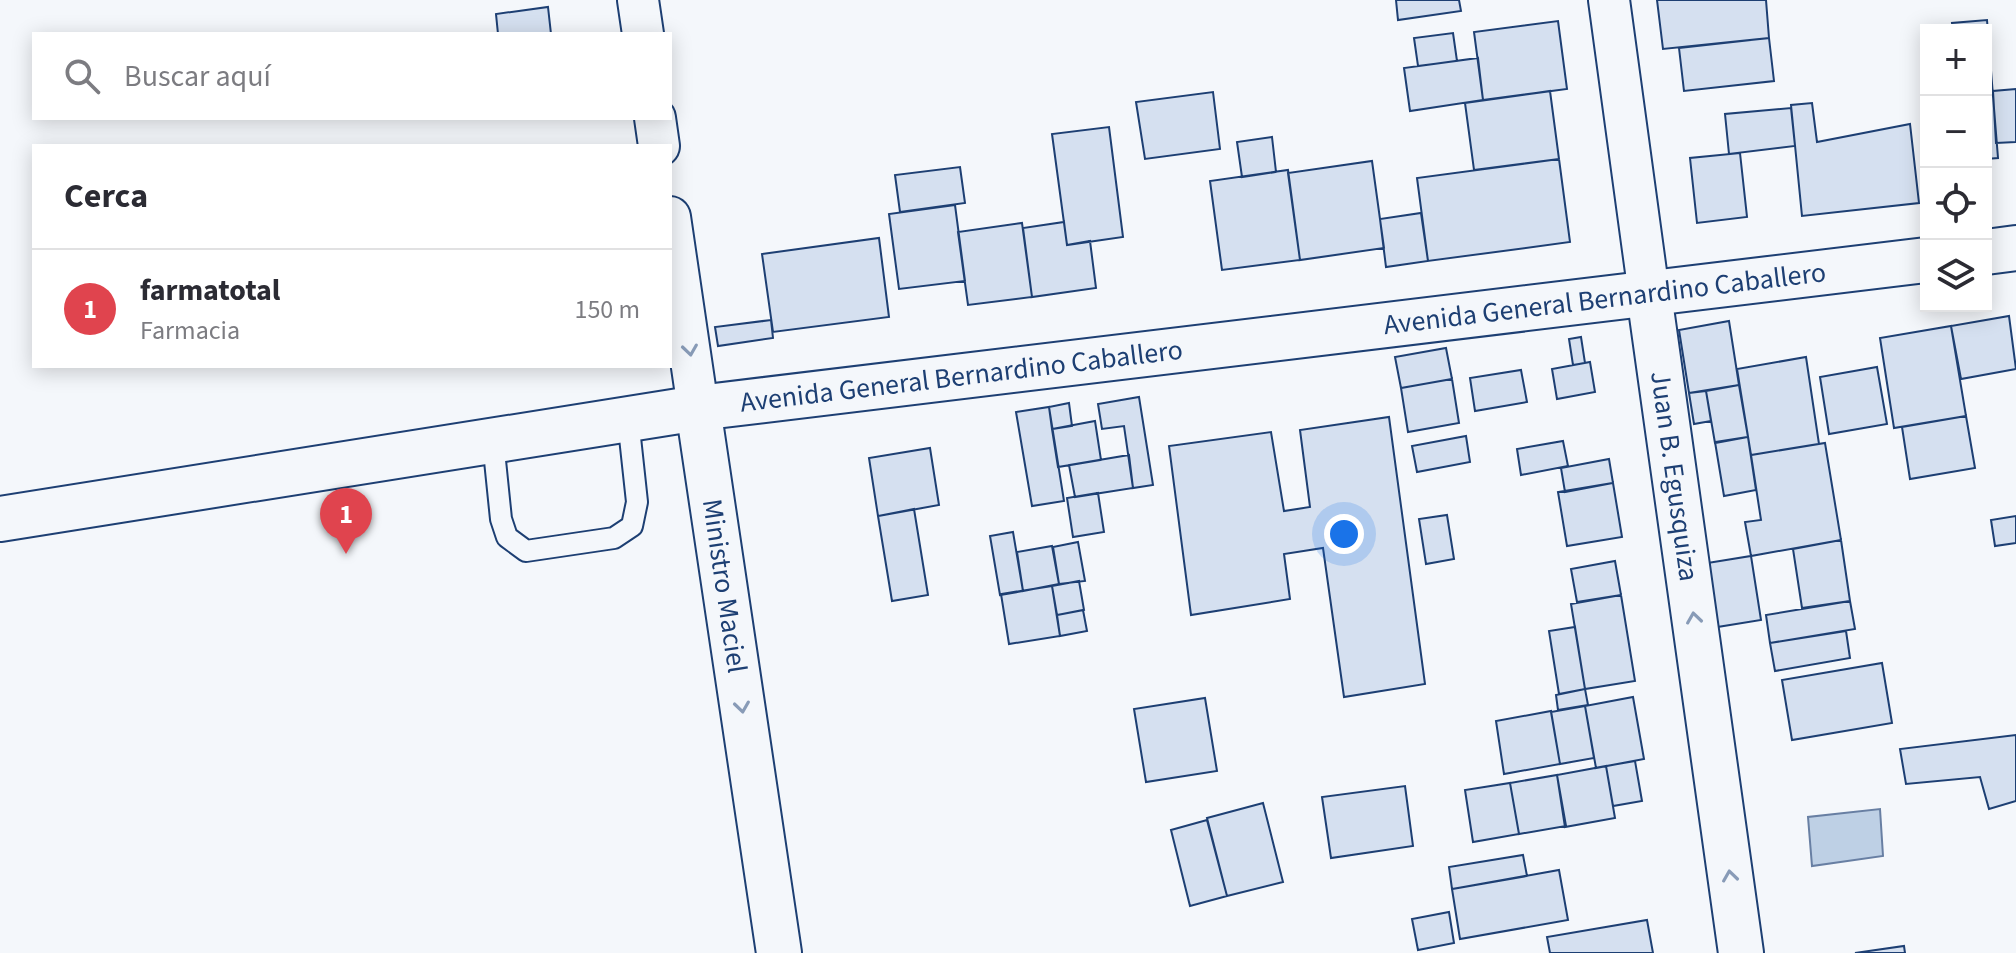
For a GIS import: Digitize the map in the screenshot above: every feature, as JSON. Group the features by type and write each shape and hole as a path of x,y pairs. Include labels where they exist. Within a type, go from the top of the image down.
{"main road":[{"path":"1992,251 2016,248"},
{"name":"Avenida General Bernardino Caballero","path":"0,519 698,408 1920,261"},
{"name":"Juan B. Egusquiza","path":"1649,294 1741,953"},
{"name":"Ministro Maciel","path":"698,408 779,953"}],"street":[{"path":"638,0 643,32"},
{"name":"Juan B. Egusquiza","path":"1609,0 1649,294"},
{"path":"655,120 659,144"},
{"name":"Ministro Maciel","path":"672,231 698,408"}],"lane":[{"path":"493,441 501,519 507,537 526,551 614,538 632,526 637,502 628,419"}],"water":[{"path":"1880,809 1883,856 1812,866 1808,817"}],"building":[{"path":"1396,0 1459,0 1461,11 1398,20"},
{"path":"1657,0 1766,0 1769,38 1663,49"},
{"path":"548,7 551,32 498,32 496,14"},
{"path":"1987,20 1987,24 1952,24"},
{"path":"1558,21 1567,89 1483,100 1474,32"},
{"path":"1453,33 1457,61 1418,66 1414,38"},
{"path":"1769,38 1774,81 1684,91 1679,48"},
{"path":"1478,58 1483,100 1410,111 1404,68"},
{"path":"2016,89 2016,142 1996,143 1993,91"},
{"path":"1550,91 1559,159 1474,170 1465,103"},
{"path":"1213,92 1220,149 1145,159 1136,102"},
{"path":"1992,96 1998,158 1992,158"},
{"path":"1812,103 1817,142 1910,124 1919,203 1802,216 1791,105"},
{"path":"1791,108 1795,146 1729,154 1725,114"},
{"path":"1109,127 1123,237 1067,245 1052,134"},
{"path":"1272,137 1276,172 1242,177 1237,142"},
{"path":"1740,153 1747,217 1697,223 1690,158"},
{"path":"1559,159 1570,242 1428,261 1417,178"},
{"path":"1372,161 1384,248 1300,260 1288,173"},
{"path":"960,167 965,203 900,212 895,175"},
{"path":"1288,170 1300,260 1222,270 1210,181"},
{"path":"955,205 965,281 899,289 889,214"},
{"path":"1421,213 1428,261 1386,267 1380,219"},
{"path":"1064,222 1067,245 1090,241 1096,288 1032,297 1023,228"},
{"path":"1022,223 1032,297 968,305 958,232"},
{"path":"879,238 889,317 773,332 762,254"},
{"path":"2009,316 2016,369 1961,379 1951,326"},
{"path":"771,320 773,338 718,346 715,327"},
{"path":"1729,321 1739,385 1689,393 1679,330"},
{"path":"1951,326 1966,416 1894,428 1880,338"},
{"path":"1581,337 1585,363 1573,365 1569,339"},
{"path":"1446,348 1452,379 1401,388 1395,357"},
{"path":"1806,357 1819,444 1751,455 1737,369"},
{"path":"1590,362 1595,392 1557,399 1552,369"},
{"path":"1877,367 1887,424 1829,434 1820,377"},
{"path":"1521,370 1527,402 1475,411 1470,378"},
{"path":"1452,379 1459,423 1408,432 1401,388"},
{"path":"1739,385 1748,437 1715,443 1706,391"},
{"path":"1706,391 1711,421 1694,424 1689,393"},
{"path":"1139,397 1153,485 1133,488 1124,426 1102,429 1098,404"},
{"path":"1069,403 1072,426 1052,429 1049,407"},
{"path":"1049,407 1064,501 1032,506 1016,412"},
{"path":"1966,416 1975,468 1910,479 1902,427"},
{"path":"1389,417 1425,684 1344,697 1323,548 1284,554 1290,599 1191,615 1169,446 1271,432 1284,511 1310,507 1300,430"},
{"path":"1095,421 1101,460 1058,467 1052,429"},
{"path":"1466,436 1470,462 1417,472 1412,446"},
{"path":"1748,437 1756,490 1724,496 1715,442"},
{"path":"1563,441 1568,466 1521,475 1517,449"},
{"path":"1825,443 1841,540 1751,556 1745,522 1761,520 1751,455"},
{"path":"930,448 939,505 878,516 869,458"},
{"path":"1129,455 1133,488 1075,497 1069,465"},
{"path":"1609,459 1613,483 1565,492 1561,468"},
{"path":"1613,483 1622,537 1567,546 1558,492"},
{"path":"1098,493 1104,532 1073,537 1067,498"},
{"path":"914,509 928,595 892,601 878,516"},
{"path":"1447,515 1454,559 1426,564 1419,519"},
{"path":"2016,516 2016,543 1995,546 1991,520"},
{"path":"1013,532 1023,591 1000,595 990,536"},
{"path":"1841,540 1850,601 1802,608 1793,549"},
{"path":"1078,542 1085,581 1059,584 1053,547"},
{"path":"1052,546 1059,584 1023,591 1017,552"},
{"path":"1751,556 1761,620 1705,629 1695,565"},
{"path":"1615,561 1621,595 1577,602 1571,569"},
{"path":"1079,581 1084,610 1057,615 1052,586"},
{"path":"1052,586 1060,636 1009,644 1001,594"},
{"path":"1621,595 1635,681 1585,689 1571,604"},
{"path":"1850,601 1855,629 1770,643 1766,615"},
{"path":"1083,610 1087,631 1060,636 1057,615"},
{"path":"1575,627 1585,689 1559,694 1549,631"},
{"path":"1846,631 1850,658 1775,671 1770,643"},
{"path":"1882,663 1892,723 1792,740 1782,680"},
{"path":"1585,689 1588,705 1558,710 1556,695"},
{"path":"1633,697 1644,759 1596,768 1585,706"},
{"path":"1205,698 1217,771 1146,782 1134,709"},
{"path":"1585,706 1594,758 1560,764 1551,712"},
{"path":"1551,711 1560,764 1504,774 1496,721"},
{"path":"2016,735 2016,801 1989,809 1980,777 1906,784 1900,749"},
{"path":"1635,761 1642,801 1613,806 1606,766"},
{"path":"1606,766 1615,818 1565,827 1557,775"},
{"path":"1557,775 1566,826 1519,834 1510,783"},
{"path":"1510,783 1519,834 1473,842 1465,790"},
{"path":"1405,786 1413,846 1331,858 1322,797"},
{"path":"1263,803 1283,882 1227,896 1207,818"},
{"path":"1207,820 1227,896 1190,906 1171,830"},
{"path":"1523,855 1527,876 1452,889 1449,867"},
{"path":"1559,870 1568,920 1460,939 1452,889"},
{"path":"1449,912 1454,943 1418,950 1412,919"},
{"path":"1647,920 1653,953 1550,953 1547,937"},
{"path":"1904,946 1905,953 1855,953"}],"place":[{"name":"farmatotal","path":"346,554"}]}
